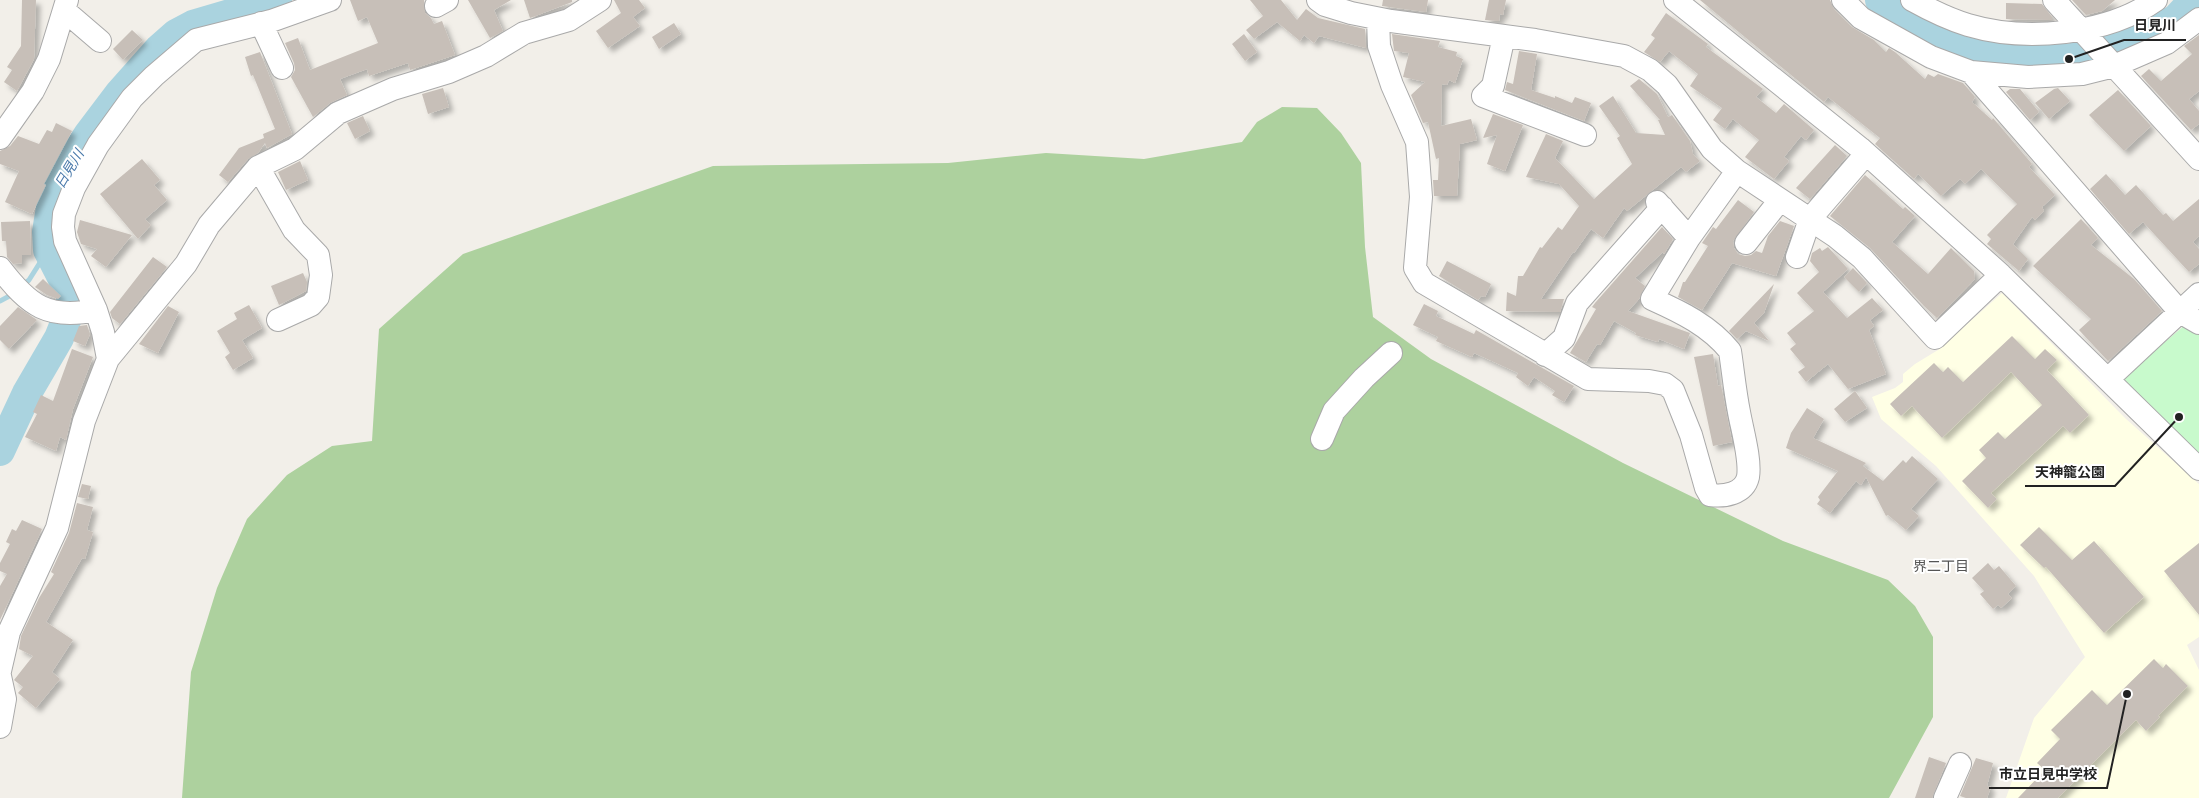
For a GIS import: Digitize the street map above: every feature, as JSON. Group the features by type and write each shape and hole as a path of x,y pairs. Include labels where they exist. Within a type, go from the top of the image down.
{"street":[{"path":"79,313 65,241 64,214 86,165 132,98 154,76 196,40 262,23 330,0"},
{"path":"0,671 9,632 57,528 84,421 108,359 186,264 209,225 258,167 295,149 338,114 393,88 449,72 486,56 524,33 569,20 600,0"},
{"path":"1318,0 1325,5 1378,19 1504,36 1624,56 1650,70 1667,85 1712,149 1737,171 1810,219 1862,258 1934,338 2000,275"},
{"path":"1674,0 1866,154 2000,275 2199,469"},
{"path":"1843,0 1861,18 1930,58 1971,72 2028,78 2082,74 2114,66 2167,43 2199,20"},
{"path":"1912,0 1936,14 1999,31 2056,32 2082,30 2115,21 2146,7 2156,0"},
{"path":"2054,0 2199,159"},
{"path":"0,138 33,91 49,59 66,6 100,41"},
{"path":"1378,19 1379,46 1392,85 1417,142 1421,197 1415,268 1424,283 1588,379 1649,381 1665,384 1673,390 1692,435 1706,488 1710,495 1718,496 1736,492 1744,485 1748,476 1746,443 1730,351 1722,341 1705,327 1680,312 1652,299 1689,238 1720,198 1737,171"},
{"path":"262,23 282,68"},
{"path":"1504,36 1493,86 1483,96 1585,135"},
{"path":"1971,72 2180,312 2199,323"},
{"path":"1797,257 1810,219 1866,154"},
{"path":"258,167 294,230 318,255 321,275 318,297 311,305 278,320"},
{"path":"1746,243 1780,200"},
{"path":"1545,354 1564,338 1576,303 1659,205 1689,238"},
{"path":"12,282 50,312 79,313 103,332 108,359"},
{"path":"2108,379 2199,294"},
{"path":"1322,439 1334,411 1364,378 1391,353"},
{"path":"0,676 5,699 0,727"},
{"path":"1945,798 1960,764"}],"shaded area":[{"path":"2002,293 2125,418 2199,484 2199,637 2187,645 2199,670 2199,798 2006,798 2034,718 2085,657 2034,576 1936,466 1881,419 1872,397 1895,388 1903,382 1903,374 1938,350"}],"green space":[{"path":"1282,107 1317,108 1341,133 1361,163 1365,247 1373,317 1431,359 1623,463 1783,541 1888,580 1915,606 1933,637 1933,717 1889,798 182,798 191,672 217,588 247,519 287,475 332,446 372,441 379,329 463,254 713,166 948,163 1046,153 1144,159 1242,142 1257,122"},
{"path":"2185,325 2199,335 2199,453 2119,381"}],"building":[{"path":"22,0 36,0 34,59 17,91 4,82 12,70 7,67 21,46"},
{"path":"350,0 424,0 425,13 434,24 442,21 455,55 410,70 408,63 369,76 367,69 340,79 347,95 330,103 313,117 291,77 295,70 294,63 285,43 298,38 310,70 378,43 367,17 358,21"},
{"path":"468,0 511,0 494,10 503,31 490,38"},
{"path":"524,0 572,0 572,2 530,18"},
{"path":"614,0 639,0 645,8 633,17 640,26 608,48 596,31 621,13"},
{"path":"1250,0 1281,0 1297,20 1306,9 1318,18 1365,29 1366,48 1319,36 1314,43 1304,35 1300,41 1277,22 1254,39 1246,30 1263,16"},
{"path":"1383,0 1428,0 1426,12 1382,6"},
{"path":"1489,0 1506,0 1503,15 1500,14 1499,21 1485,20"},
{"path":"1700,0 1830,0 1834,9 1852,27 1874,40 1886,52 1889,48 1895,52 1925,79 1928,74 1934,77 1938,74 1963,83 1975,97 1972,102 1992,120 1993,118 2032,164 2029,167 2055,195 2042,207 2044,211 2035,220 2032,217 2013,244 2028,259 2019,271 1987,244 1991,239 1987,235 2017,204 1981,169 1965,184 1960,179 1941,196 1918,174 1914,179 1875,144 1880,138 1828,97 1824,102"},
{"path":"2072,0 2115,0 2102,11 2086,15"},
{"path":"2006,3 2042,4 2052,17 2052,20 2006,19"},
{"path":"1666,13 1708,44 1706,47 1763,89 1756,97 1776,113 1784,104 1814,130 1806,140 1801,136 1784,157 1789,161 1774,179 1745,157 1759,140 1733,119 1725,129 1713,120 1722,108 1690,86 1698,74 1669,51 1660,62 1644,52 1655,38 1651,35"},
{"path":"674,23 681,34 659,49 652,37"},
{"path":"132,30 143,40 123,60 113,49"},
{"path":"1244,34 1257,52 1245,61 1232,44"},
{"path":"1392,34 1440,41 1438,47 1457,52 1456,56 1463,59 1455,83 1449,80 1447,85 1442,84 1441,126 1471,119 1477,140 1460,144 1457,196 1434,196 1433,180 1438,180 1439,158 1436,159 1428,122 1423,123 1411,95 1425,82 1403,77 1409,53 1394,51"},
{"path":"2199,35 2199,91 2189,99 2199,111 2199,124 2191,130 2141,76 2149,69 2161,81 2192,54 2184,46"},
{"path":"1519,51 1537,54 1531,90 1555,98 1555,96 1572,103 1575,97 1591,103 1584,121 1505,90 1507,82 1513,84"},
{"path":"260,52 292,134 267,148 265,143 258,153 248,159 228,182 219,175 239,148 264,138 263,134 275,129 253,75 251,76 245,57"},
{"path":"1639,79 1657,94 1668,117 1672,115 1690,141 1693,154 1700,161 1686,172 1681,167 1627,211 1624,208 1603,238 1591,229 1541,299 1564,299 1560,312 1506,311 1507,292 1516,296 1518,276 1523,276 1540,247 1542,248 1558,227 1562,230 1579,206 1559,184 1526,177 1546,134 1563,141 1555,158 1594,199 1632,164 1617,138 1620,136 1599,106 1613,96 1636,133 1665,135 1658,120 1660,120 1630,86"},
{"path":"443,88 449,107 428,114 422,94"},
{"path":"2058,88 2070,101 2049,119 2035,103"},
{"path":"2010,89 2020,89 2039,112 2030,120 2006,92"},
{"path":"2118,90 2151,126 2124,151 2089,115"},
{"path":"1493,114 1523,125 1505,171 1487,164 1497,135 1483,138"},
{"path":"363,116 370,131 355,139 347,123"},
{"path":"56,123 72,131 44,184 46,185 32,214 5,202 19,171 0,164 0,151 10,146 18,136 39,144 47,130 52,132"},
{"path":"1835,145 1847,156 1810,199 1796,188"},
{"path":"142,159 160,180 154,185 167,200 145,219 151,225 138,239 100,194"},
{"path":"300,161 308,180 286,190 278,172"},
{"path":"2106,174 2125,195 2136,185 2163,215 2166,213 2173,221 2199,199 2199,236 2193,242 2199,249 2199,264 2189,272 2143,222 2129,234 2090,189"},
{"path":"1865,175 1903,209 1905,207 1915,216 1892,242 1928,274 1951,248 1974,271 1975,279 1937,318 1870,248 1830,216"},
{"path":"1738,200 1754,212 1733,241 1734,248 1738,254 1745,256 1751,255 1756,251 1762,253 1768,236 1780,221 1794,226 1776,276 1732,263 1702,310 1678,297 1683,282 1685,282 1708,246 1702,243 1713,227 1716,229"},
{"path":"2081,219 2098,238 2091,245 2134,279 2162,311 2108,361 2079,330 2091,319 2033,266"},
{"path":"80,220 132,235 106,267 91,256 97,249 81,244 77,232"},
{"path":"30,221 31,255 22,255 22,263 13,264 7,257 6,241 2,241 1,222"},
{"path":"1662,227 1673,239 1664,254 1663,252 1635,278 1645,286 1639,299 1628,311 1690,333 1684,349 1659,339 1658,342 1635,335 1636,333 1614,321 1600,345 1597,344 1586,362 1570,353 1596,309 1592,307"},
{"path":"1828,247 1848,269 1823,292 1847,318 1872,298 1883,310 1870,320 1874,326 1869,330 1886,374 1848,389 1828,364 1806,382 1798,372 1805,367 1790,349 1796,344 1787,333 1814,311 1797,293 1819,272 1810,261 1812,253 1820,248 1822,251"},
{"path":"153,257 167,267 120,324 112,318 110,312"},
{"path":"1447,261 1491,284 1485,297 1481,296 1478,300 1439,276"},
{"path":"1853,268 1867,283 1859,292 1844,277"},
{"path":"303,273 307,282 306,291 279,305 271,286"},
{"path":"43,279 61,296 58,299 47,295 35,287"},
{"path":"1774,284 1764,313 1754,323 1769,341 1746,331 1737,339 1729,331"},
{"path":"1424,304 1438,311 1436,316 1474,334 1476,330 1574,386 1564,402 1552,395 1555,391 1534,377 1528,386 1516,377 1518,373 1474,353 1472,357 1436,341 1438,337 1413,325"},
{"path":"249,305 262,328 242,340 253,358 233,370 225,357 230,353 217,331 237,319 234,313"},
{"path":"168,306 179,312 158,353 139,344"},
{"path":"18,307 37,320 9,349 0,340 0,326"},
{"path":"87,325 90,334 85,346 73,341 79,326"},
{"path":"2012,336 2035,359 2045,349 2057,360 2047,370 2089,415 2070,433 2063,426 1991,493 1997,499 1988,508 1962,481 1986,458 1979,450 1998,432 2005,439 2042,405 2011,372 1942,438 1912,406 1901,416 1890,404 1934,363 1943,372 1948,367 1963,382"},
{"path":"72,349 93,357 73,409 66,440 60,437 56,451 25,437 37,414 33,412 41,395 53,401"},
{"path":"1713,354 1718,386 1721,385 1732,442 1713,446 1694,357"},
{"path":"1855,391 1867,408 1845,422 1834,409"},
{"path":"1807,408 1824,419 1813,438 1866,463 1863,466 1883,481 1903,460 1906,463 1912,456 1938,479 1911,509 1919,516 1906,530 1888,515 1886,516 1866,477 1861,485 1856,481 1830,513 1817,504 1820,500 1818,497 1838,471 1786,448 1791,433"},
{"path":"82,484 91,486 88,499 78,497"},
{"path":"77,503 93,507 87,530 93,532 85,559 82,558 46,622 73,640 52,672 60,679 36,708 18,693 23,687 14,680 33,656 19,649 21,636 39,598 54,574 51,572 69,533"},
{"path":"22,520 42,529 0,620 0,586 7,574 0,571 0,563 10,544 6,542 12,529 16,531"},
{"path":"2039,527 2072,560 2094,541 2144,597 2104,633 2046,567 2044,568 2020,545"},
{"path":"2199,543 2199,615 2164,571"},
{"path":"1988,563 1994,570 1999,566 2016,586 2008,594 2012,598 2001,608 1998,605 1993,609 1980,594 1984,591 1972,578"},
{"path":"2154,659 2163,668 2166,664 2188,686 2158,716 2160,717 2146,731 2136,720 2058,798 2018,798 2045,770 2037,763 2060,739 2051,730 2092,690 2107,705"},
{"path":"1929,757 1946,763 1932,798 1915,798"},
{"path":"1976,758 1993,763 1987,786 1991,787 1987,798 1966,798 1960,796"}],"waterway":[{"name":"日見川","path":"0,451 27,393 59,338 71,308 71,295 48,250 47,232 53,195 72,160 119,94 159,49 176,34 193,25 277,0"},
{"name":"日見川","path":"1880,0 1893,11 1947,46 1992,54 2069,59 2141,37 2176,19 2194,0"},
{"path":"23,285 29,280 48,250"},
{"path":"0,301 15,293"}],"place":[{"name":"日見川","path":"2069,59"},
{"name":"天神籠公園","path":"2179,417"},
{"name":"市立日見中学校","path":"2127,694"}],"district":[{"name":"界二丁目","path":"1941,566"}]}
